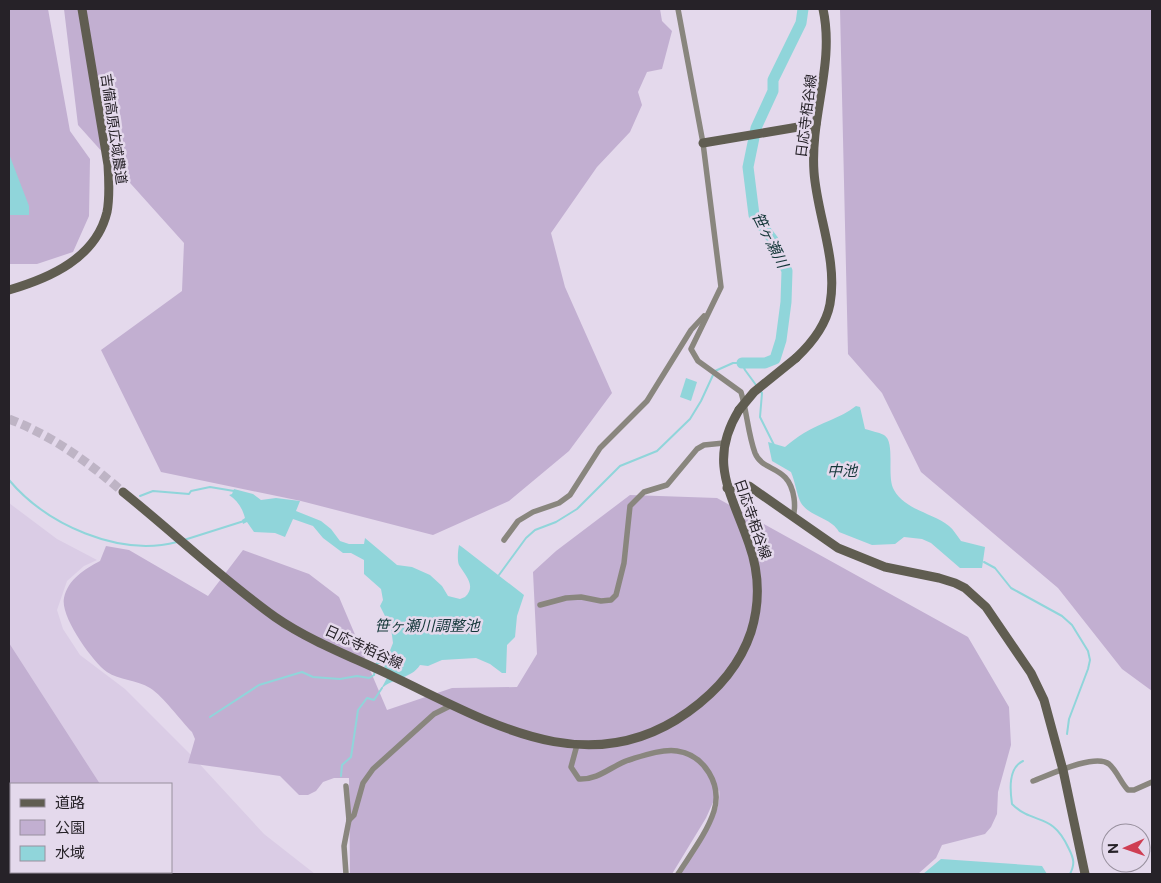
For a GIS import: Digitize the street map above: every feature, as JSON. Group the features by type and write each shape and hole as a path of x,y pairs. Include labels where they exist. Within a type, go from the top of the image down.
{"main road":[{"name":"吉備高原広域農道","path":"9,290 56,273 72,263 95,238 107,212 109,192 108,166 82,9"},
{"name":"日応寺栢谷線","path":"123,492 277,618 308,636 453,705 521,734 543,741 577,745 622,741 668,725 712,694 737,662 755,616 757,584 750,546 726,488 722,463 724,443 729,427 738,410 754,392 796,358 820,330 830,306 829,254 814,171 816,124 826,62 826,24 823,9"},
{"path":"703,144 745,135 816,124"},
{"path":"726,488 749,486 825,540 858,558 885,567 939,578 965,588 976,596 996,619 1038,685 1051,720 1085,874"}],"street":[{"path":"678,9 703,144 721,287 691,349 698,361 741,392 758,458 785,475 790,481 796,510 794,517"},
{"path":"504,540 518,521 533,512 559,503 570,495 600,448 647,401 691,330 709,311"},
{"path":"540,605 566,598 581,597 601,601 611,600 616,595 624,563 630,506 644,492 667,485 697,449 704,445 724,443"},
{"path":"349,820 354,815 364,783 373,769 434,714 453,705"},
{"path":"577,745 573,753 571,767 579,779 596,778 632,758 670,751 693,756 708,770 716,790 714,812 678,874"},
{"path":"1033,781 1079,764 1101,761 1108,763 1128,790 1134,790 1152,782"},
{"path":"346,786 349,820 344,846 346,874"}],"shaded area":[{"path":"9,503 57,539 97,560 84,566 67,581 57,610 63,629 80,655 125,689 194,758 264,834 315,874 9,874"}],"green space":[{"path":"9,9 48,9 70,131 90,159 89,216 73,252 37,264 9,264"},
{"path":"64,9 660,9 662,21 672,31 662,69 647,72 638,92 642,105 630,132 597,167 551,233 565,287 612,393 569,451 509,501 433,535 301,501 161,472 101,350 182,291 184,243 78,125"},
{"path":"840,9 1152,9 1152,691 1122,669 1058,588 921,472 882,393 848,354"},
{"path":"630,495 717,498 968,637 1009,707 1011,745 998,792 997,814 991,827 985,834 942,845 936,858 918,874 681,874 717,811 719,789 706,818 672,874 350,874 349,778 334,778 323,782 316,791 308,795 299,795 280,776 188,763 195,739 192,732 150,688 107,672 93,658 78,638 64,606 64,598 69,585 83,571 100,561 106,546 129,550 208,596 243,550 309,574 339,597 387,710 452,688 517,687 537,654 533,572 556,551"},
{"path":"9,643 99,783 10,783 10,846"},
{"path":"28,873 158,874 28,874"}],"water":[{"path":"9,154 29,206 29,215 9,215"},
{"path":"686,378 697,382 691,401 680,397"},
{"name":"中池","path":"856,406 860,407 865,429 882,434 888,439 892,484 899,497 912,507 949,526 961,541 985,547 982,568 960,568 931,543 922,539 904,537 895,544 872,545 839,532 836,527 805,508 801,503 791,472 772,461 768,442 785,447 804,433"},
{"name":"笹ヶ瀬川調整池","path":"234,489 253,494 261,500 276,498 300,501 296,511 321,521 331,529 340,541 349,544 364,544 365,538 397,565 412,567 430,575 442,586 448,596 460,599 465,597 470,589 469,581 458,563 459,545 462,547 524,595 517,616 515,637 507,645 506,673 502,673 490,664 476,658 442,660 428,666 420,665 412,673 391,682 381,689 387,678 383,660 387,658 393,643 391,628 380,606 383,600 381,589 364,574 364,560 351,553 343,553 323,538 313,526 293,519 285,537 275,533 254,532 247,522 243,524 242,520 245,518 242,510 229,495 232,494"},
{"path":"941,859 1042,866 1047,874 923,874"}],"waterway":[{"name":"笹ヶ瀬川","path":"742,363 765,363 775,359 781,340 786,302 787,271 773,240 754,215 748,167 756,128 773,91 773,80 801,23 803,9"},
{"name":"笹ヶ瀬川","path":"715,371 733,363 742,363 756,385"},
{"path":"499,575 526,538 535,530 556,522 577,509 620,466 657,451 690,419 713,375"},
{"path":"760,391 762,393 760,417 774,445"},
{"path":"9,480 43,511 86,534 108,541 132,545 155,545 177,542"},
{"path":"140,496 153,491 189,494 191,491 210,487 234,491"},
{"path":"184,540 244,521"},
{"path":"984,562 995,568 1011,588 1062,616 1072,625 1088,651 1090,660 1088,669 1069,719 1067,734"},
{"path":"376,666 377,663 385,662"},
{"path":"210,717 259,685 302,672 313,677 340,679 357,676 369,678 374,675 375,670"},
{"path":"341,776 342,765 351,757 358,710 367,698 374,700 382,688"},
{"path":"1023,761 1018,764 1012,774 1012,804 1020,811 1049,824 1063,837 1072,856 1073,867 1070,874"}],"tunnel":[{"path":"9,419 55,442 97,470 123,492"}]}
